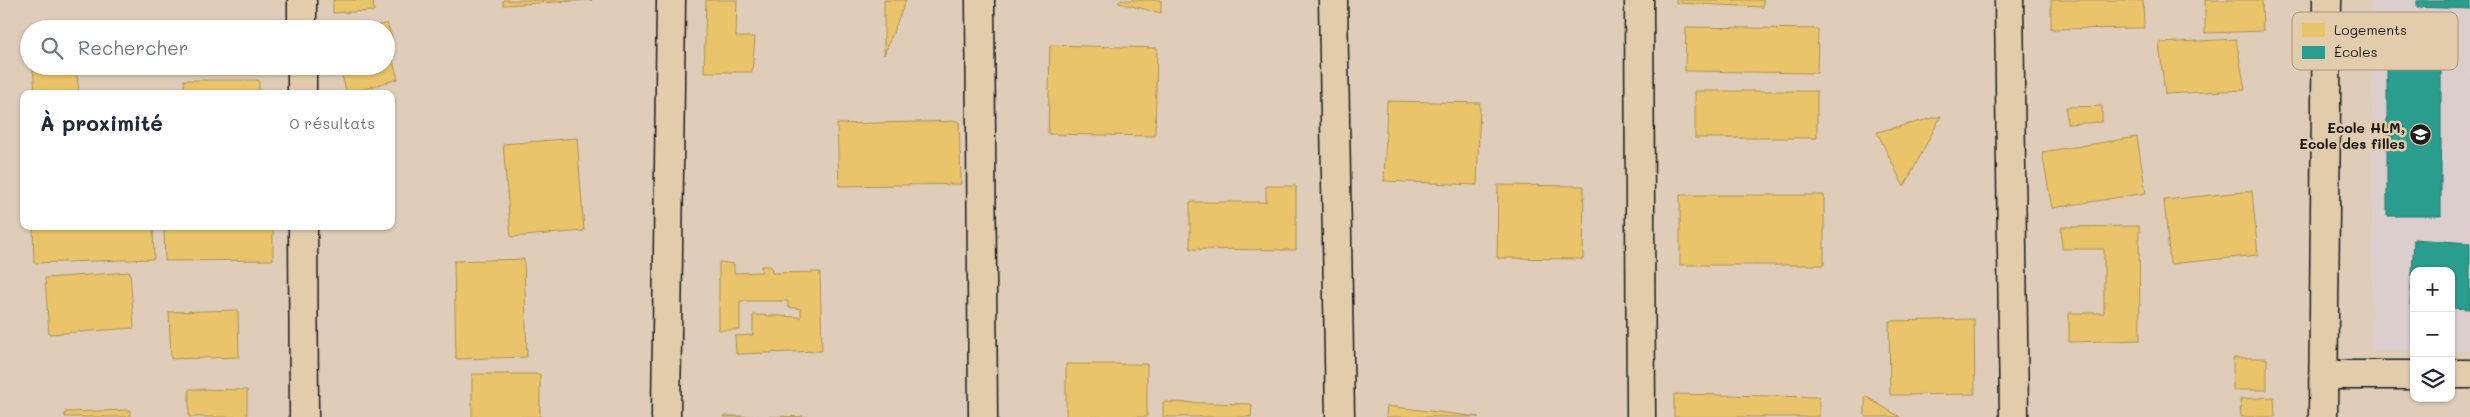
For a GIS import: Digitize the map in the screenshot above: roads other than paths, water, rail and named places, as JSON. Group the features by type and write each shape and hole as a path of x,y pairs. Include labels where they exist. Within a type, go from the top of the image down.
{"street":[{"path":"302,0 302,20"},
{"path":"666,417 671,0"},
{"path":"980,0 983,417"},
{"path":"1333,0 1340,417"},
{"path":"1640,0 1641,417"},
{"path":"2009,0 2014,417"},
{"path":"2323,417 2326,70"},
{"path":"302,75 302,90"},
{"path":"303,230 304,417"},
{"path":"2324,375 2410,374"},
{"path":"2455,374 2470,374"}],"place":[{"name":"Ecole HLM, Ecole des filles","path":"2421,135"}]}
